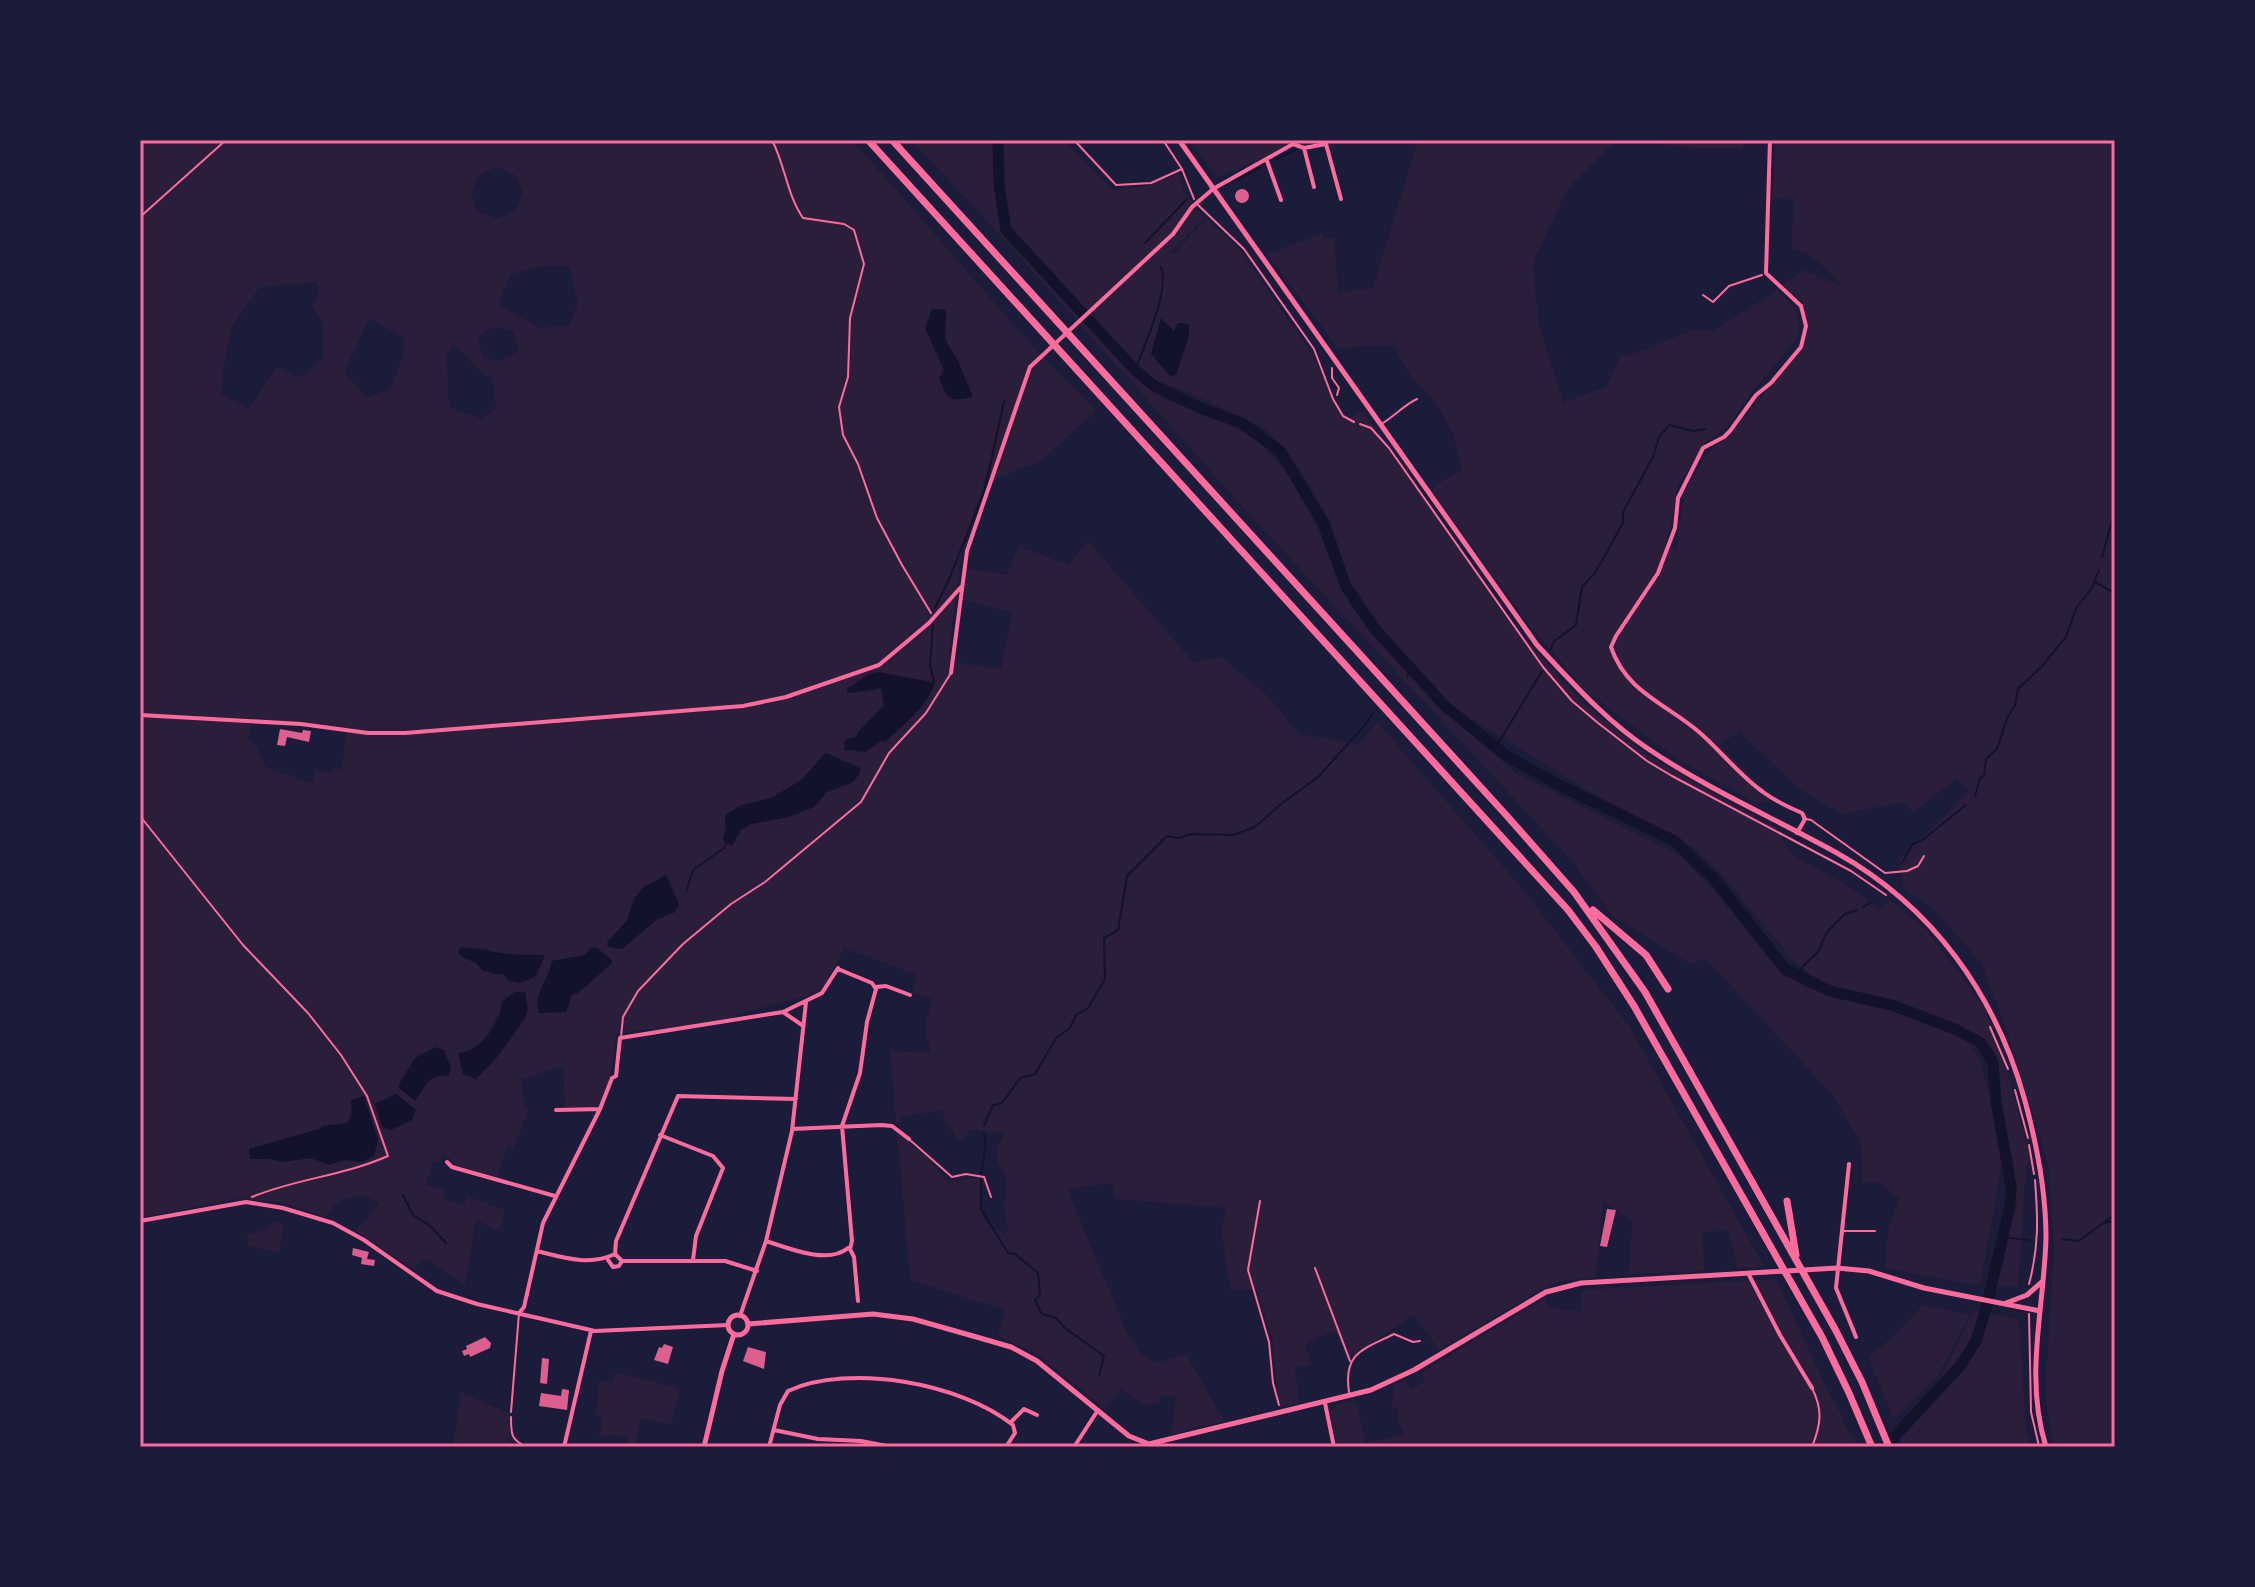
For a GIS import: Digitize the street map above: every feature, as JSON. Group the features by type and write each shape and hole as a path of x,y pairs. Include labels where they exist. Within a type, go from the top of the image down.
{"highway":[{"path":"868,140 1568,910 1634,1006 1822,1337 1872,1447"},
{"path":"892,140 1574,892 1646,955 1668,989"},
{"path":"1574,892 1645,992 1835,1329 1889,1447"},
{"path":"1787,1201 1797,1261"}],"main road":[{"path":"1179,140 1537,645 1598,710 1671,764 1857,866 1910,905 1947,944 1981,994 2014,1067 2036,1147 2044,1202 2043,1281 2034,1388 2046,1447"},
{"path":"748,1324 859,1314 913,1319 1003,1344 1051,1371 1129,1436 1149,1444 1371,1390 1414,1370 1556,1288 1588,1282 1837,1268 1877,1273 1924,1288 2040,1311"},
{"path":"2005,1304 2030,1293 2043,1281"},
{"path":"734,1334 728,1325 733,1317 740,1316 748,1324"},
{"path":"734,1334 742,1334 748,1324"},
{"path":"704,1447 734,1334"}],"street":[{"path":"1770,140 1766,273 1801,306 1806,326 1801,347 1771,383 1756,395 1730,431 1703,448 1678,498 1675,528 1658,573 1611,647 1617,665 1631,683 1688,722 1761,791 1802,813 1805,819 1797,833"},
{"path":"951,673 961,587 973,529 1030,367 1173,234 1196,203 1213,189 1293,142 1304,148 1326,144 1341,199"},
{"path":"1304,148 1314,187"},
{"path":"1267,160 1281,200"},
{"path":"140,715 301,724 368,733 405,733 743,706 786,697 879,665 934,617 961,587"},
{"path":"519,1313 524,1307 543,1223 600,1109 612,1078 616,1076 620,1038 783,1012 828,988 838,968 875,987"},
{"path":"875,987 886,986 910,995"},
{"path":"766,1241 813,1254 841,1253 850,1246 842,1126 860,1073 875,987"},
{"path":"740,1316 766,1241 792,1129 806,1002"},
{"path":"783,1012 802,1025"},
{"path":"537,1251 574,1260 608,1260 615,1254 616,1241 678,1096 796,1099"},
{"path":"556,1110 600,1109"},
{"path":"792,1129 892,1126 909,1139"},
{"path":"660,1135 713,1156 723,1168 696,1236 693,1260"},
{"path":"447,1162 452,1167 555,1196"},
{"path":"1849,1164 1837,1268 1838,1297 1856,1337"},
{"path":"140,1221 246,1202 283,1208 333,1223 364,1240 437,1291 453,1297 591,1331 728,1325"},
{"path":"850,1246 858,1301"},
{"path":"615,1254 622,1261 725,1261 757,1271"},
{"path":"608,1260 613,1267 619,1266 622,1261"},
{"path":"1748,1273 1812,1388"},
{"path":"564,1447 591,1331"},
{"path":"769,1447 780,1405 788,1391 824,1382 864,1379 928,1387 970,1401 1011,1423 1015,1433 1006,1447"},
{"path":"1325,1403 1334,1447"},
{"path":"1011,1423 1024,1409 1037,1415"},
{"path":"1074,1447 1098,1410"},
{"path":"774,1430 818,1439 861,1441 892,1447"}],"lane":[{"path":"1196,203 1244,249 1314,349 1333,399 1343,416 1354,422"},
{"path":"1379,426 1417,399"},
{"path":"620,1038 623,1017 638,991 683,944 731,904 765,882 861,802 889,753 926,713 951,673"},
{"path":"1805,819 1811,820 1885,873 1907,871 1918,866 1924,856"},
{"path":"909,1139 952,1177 966,1174 984,1177 991,1197"},
{"path":"1842,1231 1875,1231"},
{"path":"1315,1268 1351,1362"},
{"path":"511,1412 519,1313"},
{"path":"1350,1397 1348,1379 1351,1362 1362,1349 1394,1334 1413,1342 1420,1341"},
{"path":"1812,1388 1822,1412 1812,1447"}],"path":[{"path":"140,217 226,140"},
{"path":"772,140 782,159 795,205 803,218 844,224 854,230 864,264 850,318 848,377 839,407 843,435 858,464 877,518 934,617"},
{"path":"1074,140 1116,185 1151,183 1182,169"},
{"path":"1163,140 1182,169 1196,203"},
{"path":"1703,295 1713,302 1729,286 1766,273"},
{"path":"1332,368 1332,378 1339,388 1333,399"},
{"path":"1354,422 1371,428 1389,448 1543,667 1572,701 1636,753 1672,776 1851,871 1882,892"},
{"path":"140,816 243,945 308,1013 341,1055 367,1096 388,1156 333,1176 266,1191 246,1202"},
{"path":"1987,1020 2012,1078"},
{"path":"2015,1091 2035,1177 2037,1254 2028,1288 2030,1293"},
{"path":"1260,1201 1248,1270 1269,1342 1273,1383 1282,1413"},
{"path":"511,1412 511,1435 514,1441 527,1447"}],"shaded area":[{"path":"140,140 851,140 1033,345 1096,411 1041,461 997,478 987,473 961,557 949,651 954,662 1001,669 1012,613 964,600 966,568 1007,575 1019,546 1068,565 1088,541 1193,662 1220,657 1265,693 1299,734 1359,744 1377,722 1521,887 1629,1026 1764,1266 1738,1268 1728,1230 1702,1233 1705,1271 1628,1274 1633,1221 1603,1202 1596,1277 1550,1285 1439,1350 1414,1315 1347,1359 1335,1330 1305,1344 1312,1365 1295,1367 1299,1403 1278,1407 1273,1342 1257,1290 1230,1289 1221,1229 1227,1208 1116,1199 1111,1183 1067,1189 1127,1333 1140,1353 1156,1363 1186,1354 1225,1422 1171,1435 1176,1397 1161,1395 1160,1402 1146,1406 1121,1389 1105,1409 1037,1354 998,1336 1005,1310 910,1280 897,1132 928,1158 947,1181 980,1178 981,1212 988,1224 1005,1233 1009,1229 1004,1205 1007,1186 996,1156 1006,1133 970,1130 960,1143 945,1122 942,1110 902,1117 901,1123 896,1123 890,1051 931,1053 925,1028 932,999 912,993 917,975 844,948 826,984 818,993 735,1015 732,1019 654,1032 650,1029 616,1034 611,1073 600,1106 565,1108 563,1066 521,1079 525,1109 529,1109 513,1149 507,1147 497,1178 455,1165 443,1156 441,1163 433,1162 426,1185 445,1190 443,1199 464,1205 467,1196 505,1210 499,1231 479,1221 475,1223 465,1285 427,1260 422,1260 414,1269 357,1232 360,1224 379,1204 365,1197 342,1200 326,1217 279,1202 237,1199 140,1218","holes":["497,167 515,175 523,193 515,211 497,219 478,211 471,193 479,175","569,266 578,304 569,325 539,328 499,304 510,275 535,267","316,282 320,291 312,306 323,325 323,360 299,377 277,367 249,409 221,394 233,324 260,287","932,309 946,310 945,339 958,361 939,379 944,370","370,318 404,338 403,356 390,389 367,398 344,372","492,327 512,330 520,351 499,361 484,358 477,338","453,346 479,371 492,378 496,408 482,419 449,407 447,355","878,672 935,683 881,741 859,752 844,750 883,710 881,688 866,692 850,688 869,674","250,724 301,725 346,732 342,770 334,768 329,773 315,770 312,783 266,767 256,745 248,740","829,754 860,768 853,782 827,792 814,807 788,817 751,824 741,830 732,845 723,840 725,816 744,804 771,798 800,781 822,755","666,875 679,904 675,911 656,920 622,949 609,947 614,934 627,921 634,899 644,888","468,947 487,949 492,953 544,955 502,974 493,974 485,969","585,955 612,963 572,995 566,1012 539,1013 539,998 552,961","525,993 523,1018 511,1040 476,1079 468,1074 458,1054 482,1043 505,1006","436,1048 444,1075 428,1080 419,1095 398,1087 405,1073","396,1094 416,1110 405,1124 382,1127 375,1104","364,1097 378,1140 359,1162 344,1160 340,1163 311,1158 281,1162 249,1149 323,1126 347,1123 353,1109"]},
{"path":"911,140 1063,140 1112,190 1143,187 1179,174 1184,192 1204,217 1171,252 1174,254 1207,219 1240,249 1309,350 1346,419 1362,411 1516,628 1582,701 1637,747 1666,766 1782,831 1783,843 1795,857 1842,882 1879,909 1889,900 1926,929 1984,1007 2007,1071 2031,1158 2026,1167 2018,1286 1995,1287 2014,1169 2001,1101 1985,1057 1970,1044 1978,1056 1993,1105 2002,1163 1980,1286 1885,1268 1888,1229 1899,1199 1880,1183 1863,1182 1860,1140 1831,1093 1705,958 1691,964 1611,915 1574,863 1250,515 1002,237","holes":["1155,381 1184,390 1264,428 1287,451 1331,524 1350,581 1384,631 1454,708 1589,791 1694,848 1725,879 1796,964 1820,981 1905,1008 1909,1015 1839,999 1802,985 1776,967 1714,890 1680,856 1517,774 1442,709 1355,611 1339,582 1317,527 1288,474 1261,443 1225,422 1160,397"]},
{"path":"1191,140 1289,140 1281,150 1217,178"},
{"path":"1415,140 1745,140 1742,148 1690,148 1639,141 1612,144 1568,188 1533,262 1538,321 1563,403 1607,386 1620,356 1634,354 1692,330 1714,331 1777,290 1795,308 1800,327 1795,341 1727,427 1705,443 1677,488 1665,545 1676,550 1685,490 1708,453 1730,435 1803,347 1809,327 1803,303 1782,285 1803,270 1844,287 1813,257 1791,248 1794,200 1772,198 1776,140 2115,140 2115,1447 2054,1447 2045,1395 2054,1249 2049,1167 2006,1028 1981,963 1933,908 1904,889 1899,859 1968,790 1956,779 1913,812 1904,802 1842,814 1801,790 1739,732 1719,745 1774,799 1758,804 1679,760 1586,691 1526,621 1433,493 1435,485 1462,470 1453,433 1434,400 1411,377 1393,345 1338,348 1267,254 1322,234 1322,238 1334,238 1338,292 1373,288 1416,146"},
{"path":"932,309 946,310 945,339 973,397 954,399 945,391 939,378 944,370 925,328"},
{"path":"1161,318 1174,331 1178,323 1189,324 1189,336 1176,375 1170,376 1151,354"},
{"path":"878,672 935,683 920,708 885,742 881,741 865,752 845,751 844,742 856,737 884,705 881,688 851,693 847,689 869,674"},
{"path":"826,753 860,768 853,782 827,792 814,807 788,817 751,824 741,830 732,846 723,840 725,816 739,806 771,798 800,781"},
{"path":"666,875 679,904 675,912 656,920 622,949 609,947 607,942 627,921 634,899 643,888"},
{"path":"461,947 516,955 545,955 536,976 521,983 509,981 504,975 483,971 476,963 460,956 458,951"},
{"path":"592,947 612,963 572,995 566,1012 539,1013 539,993 552,961 585,955"},
{"path":"515,992 525,992 528,1009 525,1018 494,1061 476,1079 463,1074 458,1053 474,1048 488,1035 498,1019 501,1002"},
{"path":"436,1047 444,1050 451,1067 449,1076 432,1079 415,1101 398,1087 415,1058"},
{"path":"396,1094 416,1110 412,1120 391,1130 382,1127 375,1104"},
{"path":"364,1096 378,1140 374,1156 362,1162 344,1160 329,1165 311,1158 281,1162 250,1159 249,1149 323,1126 347,1123 352,1115 351,1100"},
{"path":"272,1221 284,1224 279,1253 248,1246 247,1235 270,1228"},
{"path":"1776,1279 1831,1397 1861,1447 1337,1447 1330,1412 1339,1404 1355,1401 1366,1443 1406,1434 1399,1423 1397,1407 1392,1408 1393,1386 1405,1381 1411,1390 1426,1380 1422,1374 1425,1370 1544,1299 1548,1306 1564,1311 1581,1311 1581,1290"},
{"path":"1923,1305 1970,1315 1937,1377 1894,1419 1869,1356 1895,1335"},
{"path":"1974,1310 2019,1319 2026,1433 2033,1447 1901,1447 1896,1427 1940,1380"},
{"path":"615,1372 680,1388 671,1425 641,1418 635,1444 626,1442 627,1438 610,1434 608,1438 599,1436 603,1418 596,1416 599,1380 612,1383"},
{"path":"461,1392 510,1414 509,1441 521,1447 453,1447"}],"building":[{"path":"1242,189 1249,196 1242,203 1235,196"},
{"path":"280,729 302,733 303,730 311,731 309,742 287,737 285,746 277,745"},
{"path":"1607,1209 1616,1210 1607,1247 1600,1246"},
{"path":"353,1248 369,1252 367,1259 375,1260 374,1266 361,1264 362,1258 352,1255"},
{"path":"485,1337 491,1343 490,1348 470,1357 469,1354 464,1356 462,1351 467,1349 466,1346"},
{"path":"664,1344 673,1347 668,1364 654,1360 659,1347 662,1348"},
{"path":"748,1347 766,1352 764,1369 743,1361"},
{"path":"542,1358 549,1359 547,1384 540,1383"},
{"path":"562,1389 569,1390 567,1410 539,1406 541,1393 561,1396"}],"waterway":[{"path":"998,140 999,185 1006,230 1135,370 1153,385 1200,408 1242,423 1280,451 1323,522 1346,587 1373,627 1445,706 1507,756 1557,784 1675,841 1716,881 1785,969 1830,991 1892,1005 1957,1030 1981,1043 1993,1062 1996,1102 2011,1186 2010,1206 1986,1309 1976,1341 1961,1365 1885,1447"},
{"path":"1275,160 1296,149"},
{"path":"1226,185 1263,166"},
{"path":"1145,243 1187,199"},
{"path":"1135,370 1159,304 1163,277 1161,267"},
{"path":"935,608 985,489 1004,401"},
{"path":"1551,649 1553,642 1576,625 1582,587 1595,573 1623,523 1623,512 1653,457 1659,437 1669,425 1693,431 1705,429"},
{"path":"2102,557 2112,521 2115,520"},
{"path":"1975,796 1980,778 1984,776 1986,759 1997,749 2007,718 2015,705 2018,689 2066,637 2076,608 2092,588 2099,570"},
{"path":"2095,582 2115,593"},
{"path":"933,624 930,665 934,682"},
{"path":"1407,676 1412,670"},
{"path":"1496,747 1542,671"},
{"path":"984,1126 993,1105 1002,1103 1020,1078 1035,1074 1056,1038 1070,1028 1076,1015 1088,1008 1105,979 1104,938 1118,930 1127,876 1167,836 1233,835 1255,827 1318,777 1373,713"},
{"path":"1902,863 1913,844 1966,805"},
{"path":"686,891 693,870 723,849 727,842"},
{"path":"1863,907 1871,902"},
{"path":"1800,978 1802,967 1818,952 1827,932 1845,914 1857,910"},
{"path":"981,1174 986,1145 984,1134"},
{"path":"981,1178 981,1209 1008,1253 1015,1254 1038,1273 1040,1295 1035,1300 1042,1314 1056,1318 1104,1356 1099,1375"},
{"path":"403,1195 413,1215 429,1225 446,1243"},
{"path":"2106,1221 2115,1215"},
{"path":"2062,1239 2079,1241 2103,1223 2115,1221"},
{"path":"2002,1237 2029,1240"}]}
